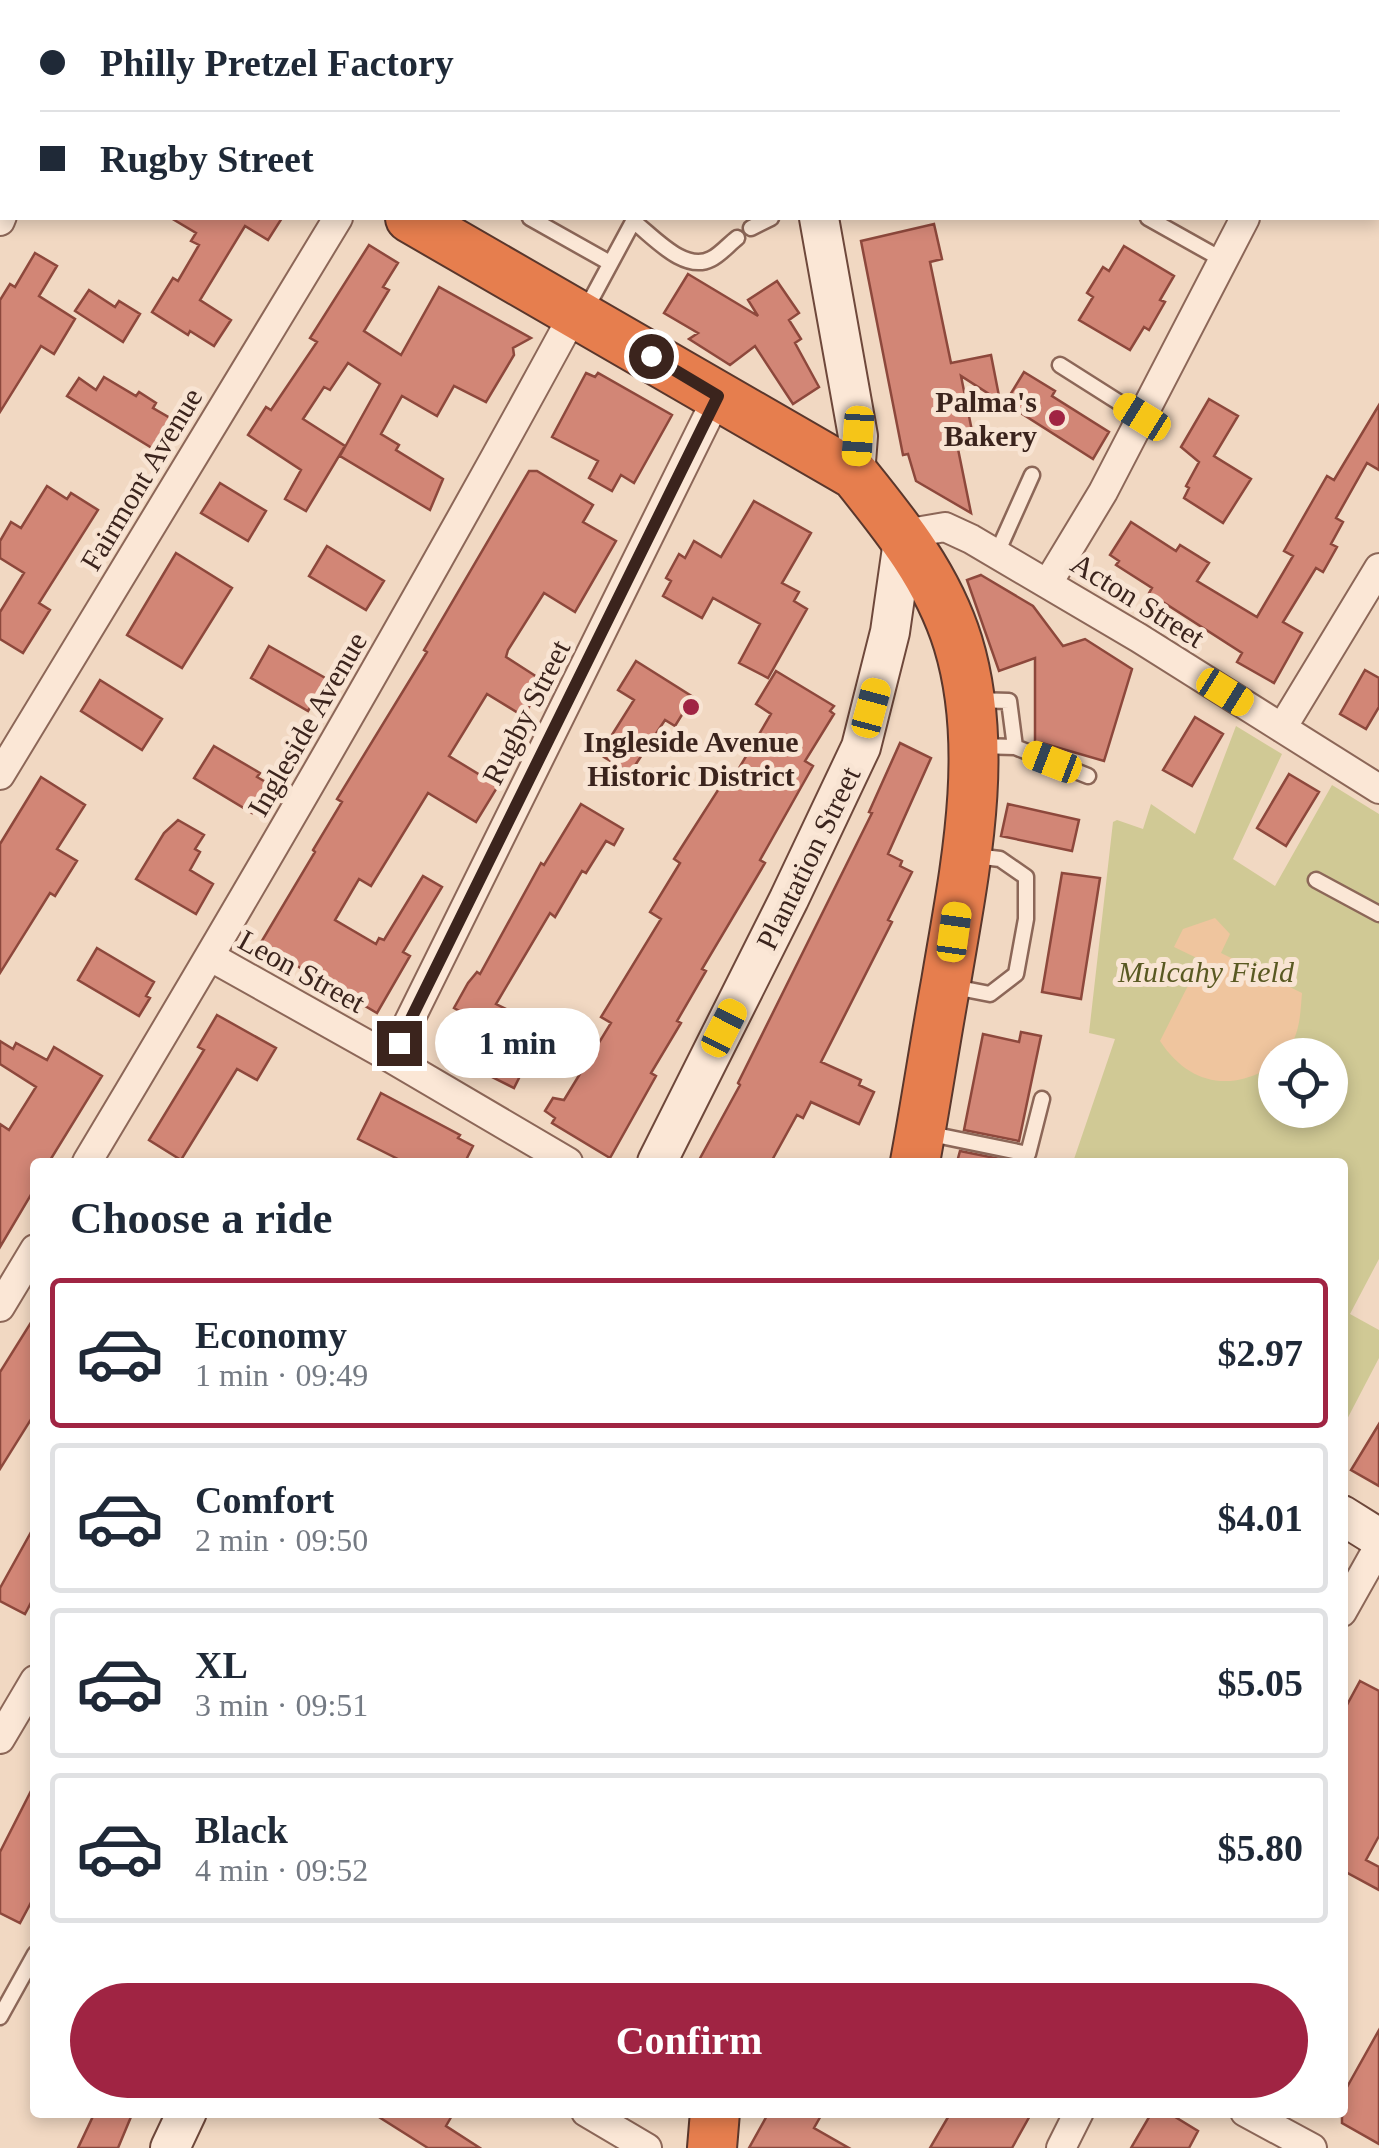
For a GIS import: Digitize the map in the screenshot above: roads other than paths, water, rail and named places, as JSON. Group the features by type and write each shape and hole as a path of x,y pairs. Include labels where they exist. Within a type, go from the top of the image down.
{"highway":[{"path":"424,221 855,475 904,534 942,600 986,731 971,801 918,1147"},
{"path":"712,2148 714,2118"}],"street":[{"name":"Fairmont Avenue","path":"0,775 337,220"},
{"path":"819,220 858,436 855,475"},
{"path":"1048,583 1103,492 1244,220"},
{"name":"Ingleside Avenue","path":"96,1158 578,314"},
{"name":"Rugby Street","path":"392,1058 718,396"},
{"name":"Acton Street","path":"904,534 945,527 997,553 1379,789"},
{"name":"Plantation Street","path":"658,1158 858,754 890,632 904,534"},
{"path":"1282,728 1379,568"},
{"name":"Leon Street","path":"211,957 561,1158"},
{"path":"0,1307 30,1257"},
{"path":"1348,1519 1379,1542 1348,1601"},
{"path":"0,1740 30,1689"},
{"path":"170,2148 184,2118"},
{"path":"596,2118 644,2147"},
{"path":"1061,2148 1077,2118"},
{"path":"1256,2118 1312,2148"}],"lane":[{"path":"534,220 610,263"},
{"path":"578,314 633,220"},
{"path":"635,220 692,263 710,261 737,238"},
{"path":"751,228 767,220"},
{"path":"1152,220 1223,260"},
{"path":"1060,365 1142,417"},
{"path":"997,553 1032,475"},
{"path":"986,731 1088,776"},
{"path":"945,986 990,994 1016,974 1026,919 1026,877 1000,859 965,855"},
{"path":"1316,880 1379,914"},
{"path":"918,1147 1028,1158 1042,1099"},
{"path":"0,2017 30,1963"}],"place":[{"name":"Palma's Bakery","path":"1057,418"},
{"name":"Ingleside Avenue Historic District","path":"691,707"}],"park label":[{"name":"Mulcahy Field","path":"1206,971"}]}
